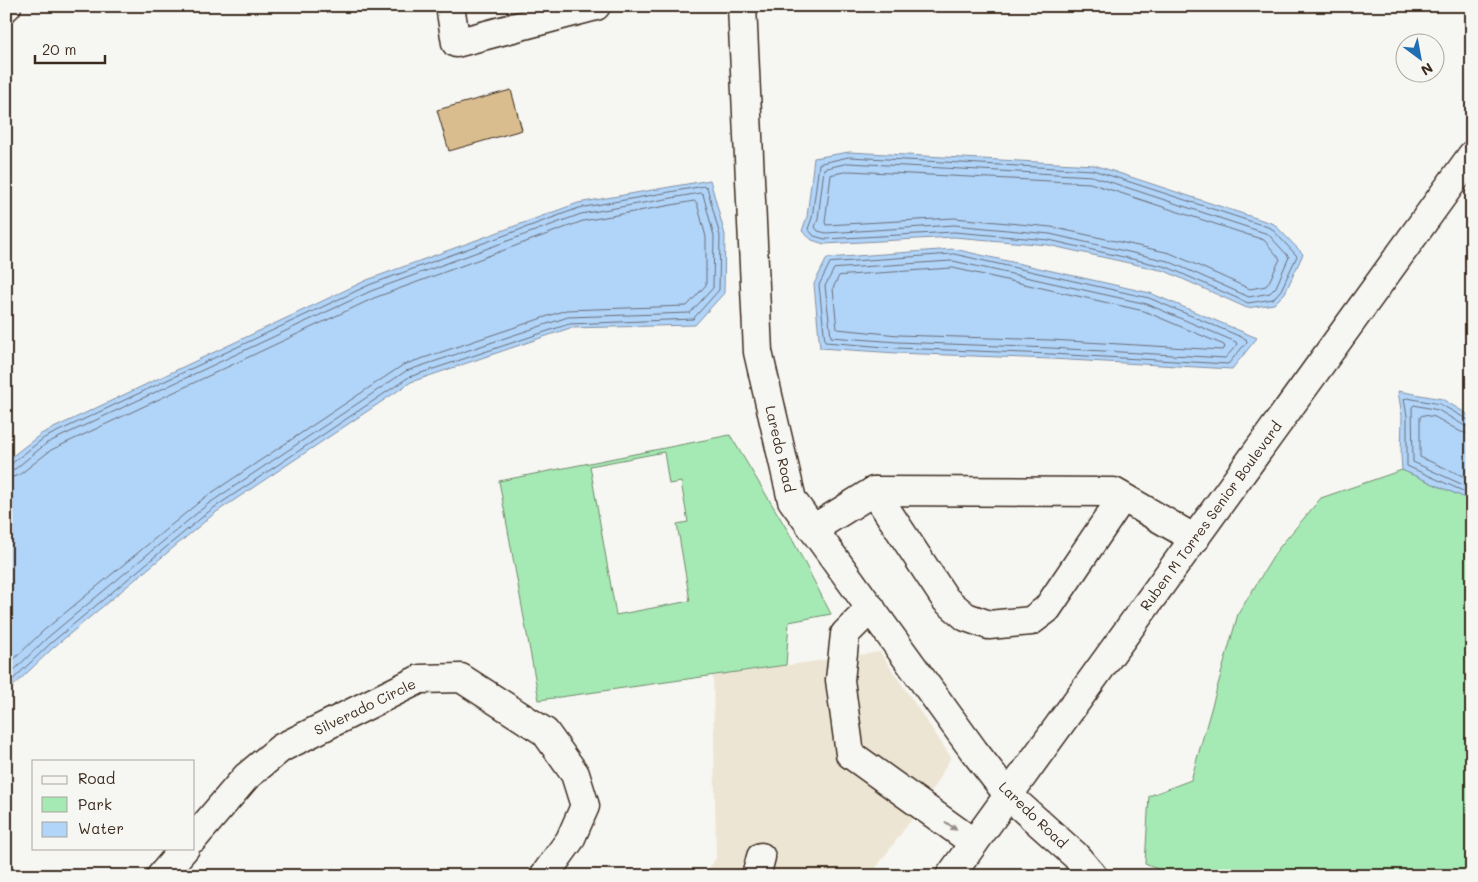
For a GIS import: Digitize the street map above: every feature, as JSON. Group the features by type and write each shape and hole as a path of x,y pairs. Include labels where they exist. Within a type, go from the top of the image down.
{"street":[{"path":"450,6 456,43 596,6"},
{"name":"Laredo Road","path":"742,6 758,352 792,500 1009,796 1075,855 1092,876"},
{"name":"Ruben M Torres Senior Boulevard","path":"950,876 1472,155"},
{"path":"874,491 946,600 966,617 989,625 1031,622 1047,609 1122,498"},
{"path":"813,529 874,491 1114,492 1194,539"},
{"path":"871,608 845,634 840,680 850,754 974,844"},
{"name":"Silverado Circle","path":"195,837 246,777 281,748 420,679 461,678 545,732 575,774 584,806 570,840 544,876"},
{"path":"161,876 183,850"}],"shaded area":[{"path":"880,652 951,757 931,793 870,876 704,876 716,858 713,676"}],"green space":[{"path":"730,435 788,531 831,614 789,622 786,665 539,700 499,481","holes":["664,452 669,484 681,482 688,522 677,524 690,601 616,615 590,466"]},
{"path":"1402,470 1472,501 1472,876 1174,876 1145,864 1149,796 1191,780 1238,614 1278,549 1321,498"}],"water":[{"path":"849,152 1094,165 1274,224 1303,254 1285,293 1274,304 1247,308 1165,271 1048,245 954,237 824,244 812,240 802,231 807,217 814,158"},
{"path":"710,180 725,235 724,293 695,325 570,328 411,382 215,513 54,647 6,693 6,461 41,434 367,280 578,203"},
{"path":"954,249 1150,293 1257,338 1232,369 820,348 814,284 827,258"},
{"path":"1398,391 1442,399 1472,417 1472,501 1402,470 1402,416"}],"building":[{"path":"511,90 522,130 449,151 437,110"}]}
